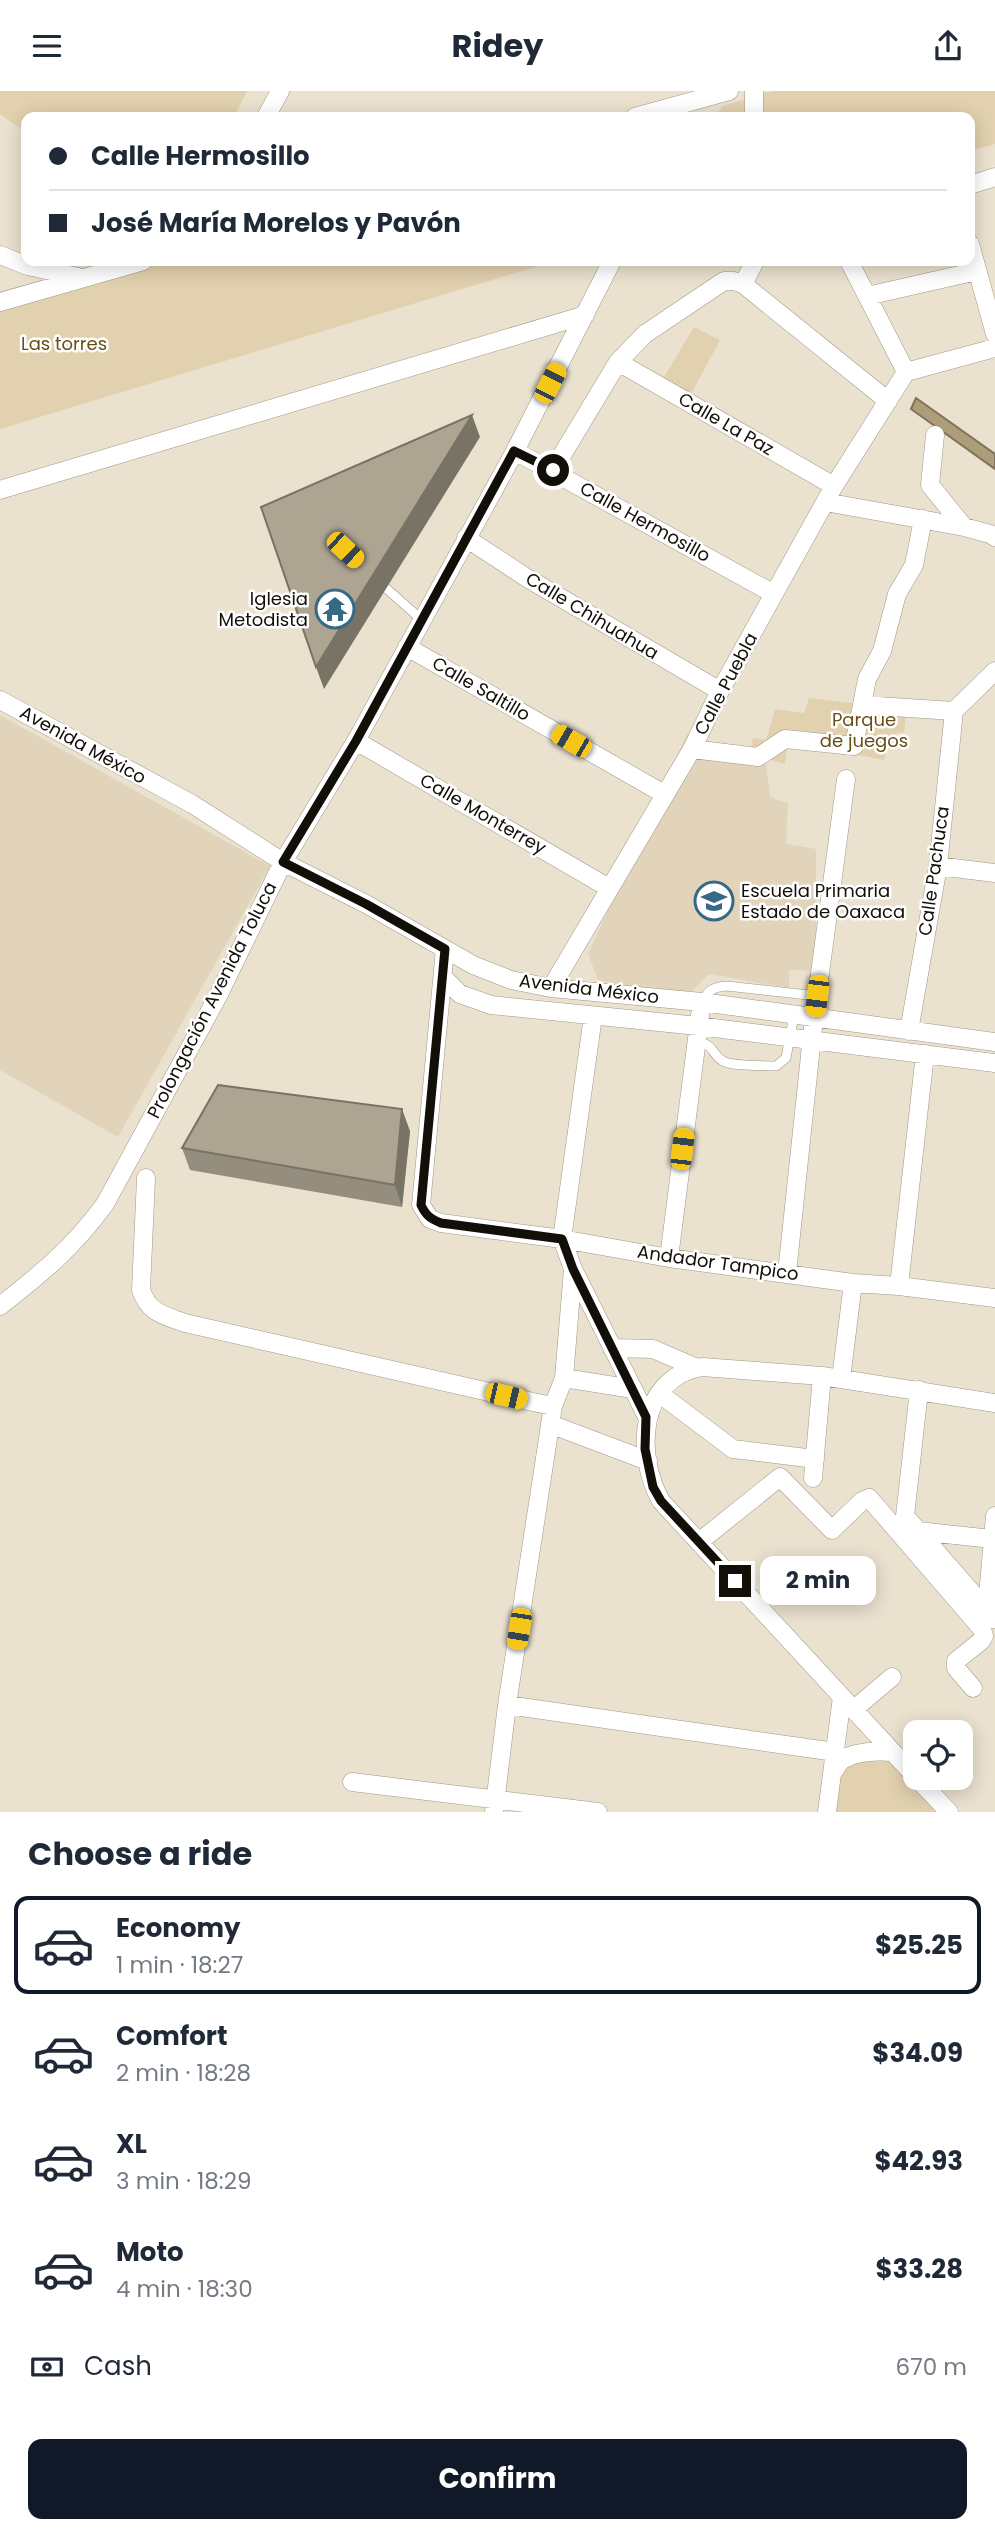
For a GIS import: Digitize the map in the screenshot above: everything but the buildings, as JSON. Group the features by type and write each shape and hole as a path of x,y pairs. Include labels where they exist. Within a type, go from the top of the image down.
{"street":[{"path":"269,112 280,91"},
{"path":"656,112 729,91"},
{"path":"754,91 754,112"},
{"path":"975,183 995,177"},
{"path":"0,255 21,263"},
{"path":"975,261 995,334"},
{"path":"28,266 81,278"},
{"path":"0,302 125,266"},
{"name":"Prolongación Avenida Toluca","path":"0,1306 59,1259 105,1204 218,996 283,862 356,741 514,451 610,266"},
{"path":"852,266 867,296 898,386"},
{"path":"867,296 978,271"},
{"path":"553,470 618,362 645,334 724,281 747,273 898,386"},
{"path":"0,490 585,315"},
{"path":"898,386 995,348"},
{"name":"Calle La Paz","path":"618,362 834,486"},
{"name":"Calle Puebla","path":"551,988 692,749 720,691 824,502 898,386"},
{"path":"935,435 930,485 964,527"},
{"name":"Calle Hermosillo","path":"514,451 553,470 774,594"},
{"path":"824,502 964,527 995,537"},
{"path":"692,749 750,757 764,754 785,739 851,747 857,743 867,679 882,651 897,594 917,557 923,519"},
{"name":"Calle Chihuahua","path":"466,538 527,578 720,691"},
{"name":"Calle Saltillo","path":"407,647 664,794"},
{"path":"862,705 954,711 995,671"},
{"name":"Avenida México","path":"0,700 192,804 283,862 366,904 474,965 511,980 551,988 702,1002 995,1042"},
{"name":"Calle Pachuca","path":"909,1031 938,866 954,711"},
{"name":"Calle Monterrey","path":"356,741 609,888"},
{"path":"787,1273 814,1018 846,779"},
{"path":"938,866 995,873"},
{"path":"443,978 445,949"},
{"name":"Avenida México","path":"443,978 460,994 491,1005 593,1016 697,1033 790,1038 995,1063"},
{"name":"Andador Tampico","path":"443,978 421,1205 430,1219 441,1223 562,1239 669,1258 853,1283 995,1298"},
{"path":"669,1258 702,1002"},
{"path":"593,1016 562,1239 573,1269 646,1417 645,1449 653,1487 661,1501 903,1763"},
{"path":"899,1286 925,1054"},
{"path":"146,1178 141,1290 146,1304 160,1314 185,1323 552,1415 648,1461"},
{"path":"495,1805 552,1415 564,1378 573,1269"},
{"path":"842,1379 853,1283"},
{"path":"612,1348 653,1349 697,1368"},
{"path":"646,1417 660,1394 687,1370 697,1368 822,1376 995,1403"},
{"path":"813,1478 822,1376"},
{"path":"564,1378 633,1389"},
{"path":"919,1390 905,1516 991,1613"},
{"path":"660,1394 733,1449 815,1459"},
{"path":"699,1542 780,1477 832,1530 862,1501 869,1499 982,1629 984,1636 981,1641 956,1661 956,1668 974,1688"},
{"path":"991,1613 995,1516"},
{"path":"918,1531 992,1539"},
{"path":"827,1812 835,1752 848,1704 892,1677"},
{"path":"508,1705 835,1752"},
{"path":"832,1774 841,1761 857,1755 875,1751 892,1752"},
{"path":"352,1782 495,1805 598,1812"},
{"path":"928,1790 949,1812"}],"lane":[{"path":"374,577 422,620"},
{"path":"702,1002 712,988 727,986 817,996"},
{"path":"697,1033 721,1060 729,1063 776,1066 786,1058 794,1015"}],"shaded area":[{"path":"916,398 995,454 995,469 911,409"},
{"path":"0,715 270,866 118,1137 0,1070"},
{"name":"Escuela Primaria Estado de Oaxaca","path":"687,734 741,758 766,764 770,797 788,803 786,844 816,849 816,971 789,970 789,988 709,974 690,993 633,988 598,980 588,954"}],"green space":[{"path":"0,91 247,91 236,112 21,112 21,129 0,114"},
{"path":"772,91 995,91 995,144 975,150 975,112 719,112 722,106"},
{"name":"Las torres","path":"119,266 538,266 0,429 0,295"},
{"path":"694,327 720,340 691,394 664,377"},
{"name":"Parque de juegos","path":"809,698 907,710 904,732 890,735 884,760 788,741 785,764 750,754 753,738 766,740 775,709 804,713"},
{"path":"858,1760 890,1760 903,1774 903,1790 918,1790 939,1812 833,1812 836,1781"}],"place":[{"name":"Iglesia Metodista","path":"335,609"},
{"name":"Escuela Primaria Estado de Oaxaca","path":"714,901"}],"route":[{"path":"553,470 514,451 356,741 283,862 366,904 445,949 421,1205 430,1219 441,1223 562,1239 573,1269 646,1417 645,1449 653,1487 661,1501 735,1581"}]}
